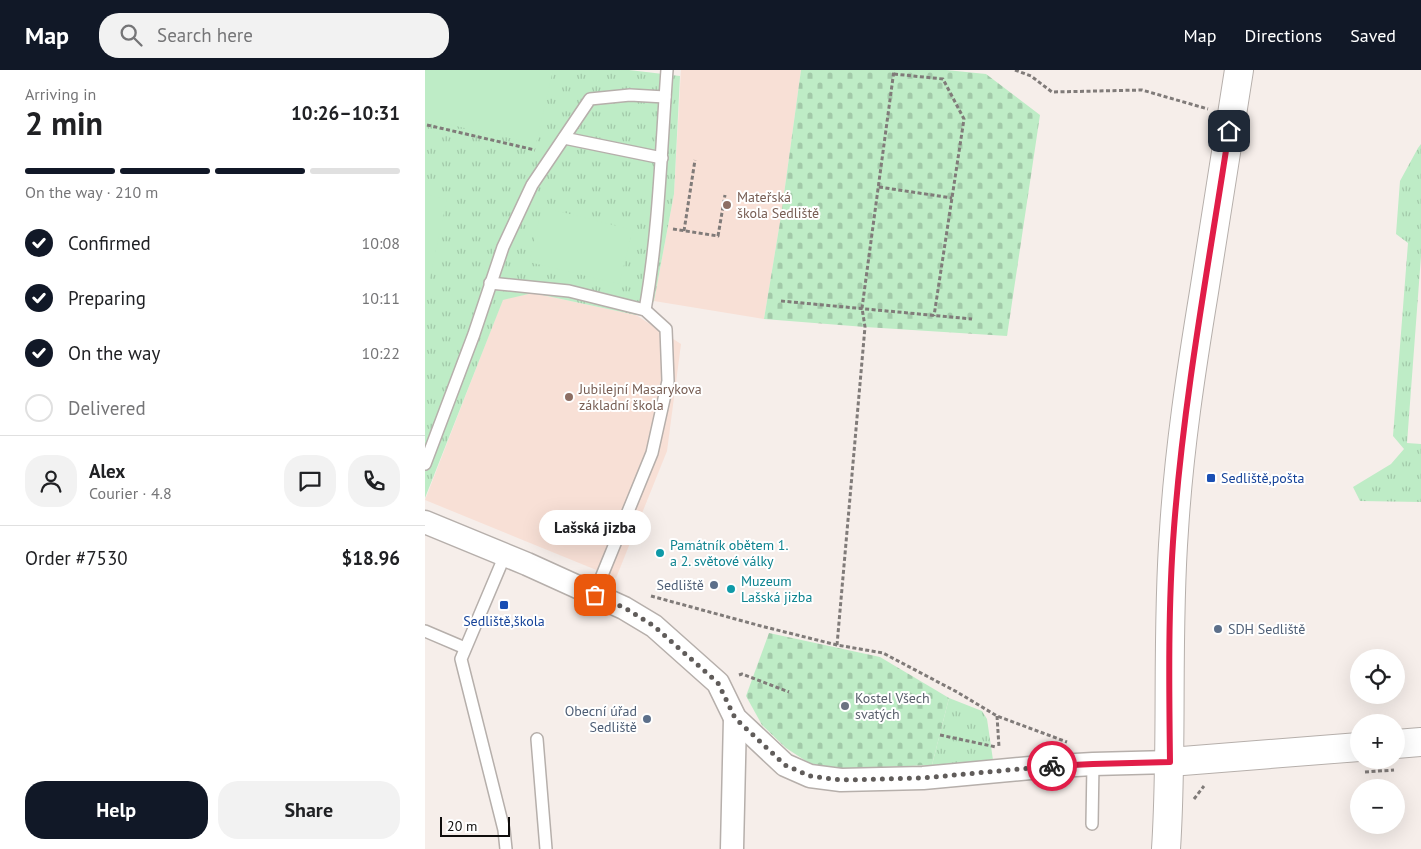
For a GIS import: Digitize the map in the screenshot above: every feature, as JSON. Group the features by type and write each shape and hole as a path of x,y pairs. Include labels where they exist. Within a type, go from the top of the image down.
{"main road":[{"path":"1166,849 1170,762 1171,596 1176,503 1189,384 1239,70"},
{"path":"1405,751 1421,742"},
{"path":"1170,762 1350,760"}],"street":[{"path":"425,522 625,608 654,626 718,683 735,718 785,765 810,776 841,780 923,778 1001,770 1093,764 1170,762"},
{"path":"733,849 735,718"}],"lane":[{"path":"645,310 650,282 662,158 667,70"},
{"path":"425,464 474,334 503,248 532,185 591,99 630,95 665,97"},
{"path":"564,138 662,158"},
{"path":"490,283 569,291 645,310 666,329 668,381 652,453 595,595"},
{"path":"505,555 461,659 504,830 506,849"},
{"path":"425,631 465,648"},
{"path":"537,739 546,849"},
{"path":"1092,824 1093,764"}],"path":[{"path":"1015,70 1031,76 1053,92 1142,90 1204,109 1232,112"},
{"path":"837,645 865,327 862,308 894,72 943,79 964,119 934,316"},
{"path":"427,125 553,154"},
{"path":"684,231 695,160"},
{"path":"879,187 952,198"},
{"path":"655,227 719,236 725,195"},
{"path":"781,301 972,319"},
{"path":"647,594 761,626 837,645 883,653 957,692 997,716 1075,744"},
{"path":"718,683 742,674 789,692"},
{"path":"997,716 1001,770"},
{"path":"940,735 999,748"},
{"path":"1193,802 1204,786 1209,783"}],"shaded area":[{"name":"Mateřská škola Sedliště","path":"681,70 801,70 781,216 764,319 654,301 674,194"},
{"name":"Jubilejní Masarykova základní škola","path":"533,293 636,315 681,344 667,451 616,578 425,500 503,299"}],"green space":[{"path":"425,70 629,70 680,76 674,194 654,301 636,315 533,293 503,300 425,498"},
{"path":"425,70 553,70 536,144 425,119"},
{"path":"801,70 946,70 986,74 1040,115 1007,336 764,319 781,216"},
{"path":"1421,144 1421,256 1407,443 1421,444 1421,502 1360,501 1353,487 1391,464 1404,449 1393,436 1408,243 1396,234 1400,181"},
{"path":"425,194 447,199 425,301"},
{"path":"542,207 633,230 619,284 529,262"},
{"path":"769,633 880,657 949,698 932,765 836,769 809,763 786,748 762,725 746,696"},
{"path":"949,698 982,711 987,719 993,760 932,765"}],"way so far":[{"path":"595,595 625,608 654,626 718,683 735,718 785,765 810,776 841,780 923,778 1052,766"}],"place":[{"name":"Mateřská škola Sedliště","path":"727,205"},
{"name":"Jubilejní Masarykova základní škola","path":"569,397"},
{"name":"Sedliště,pošta","path":"1211,478"},
{"name":"Památník obětem 1. a 2. světové války","path":"660,553"},
{"name":"Sedliště","path":"714,585"},
{"name":"Muzeum Lašská jizba","path":"731,589"},
{"name":"Lašská jizba","path":"595,595"},
{"name":"Sedliště,škola","path":"504,605"},
{"name":"SDH Sedliště","path":"1218,629"},
{"name":"Kostel Všech svatých","path":"845,706"},
{"name":"Obecní úřad Sedliště","path":"647,719"}],"route":[{"path":"1052,766 1170,762 1169,686 1175,511 1189,384 1229,131"}]}
